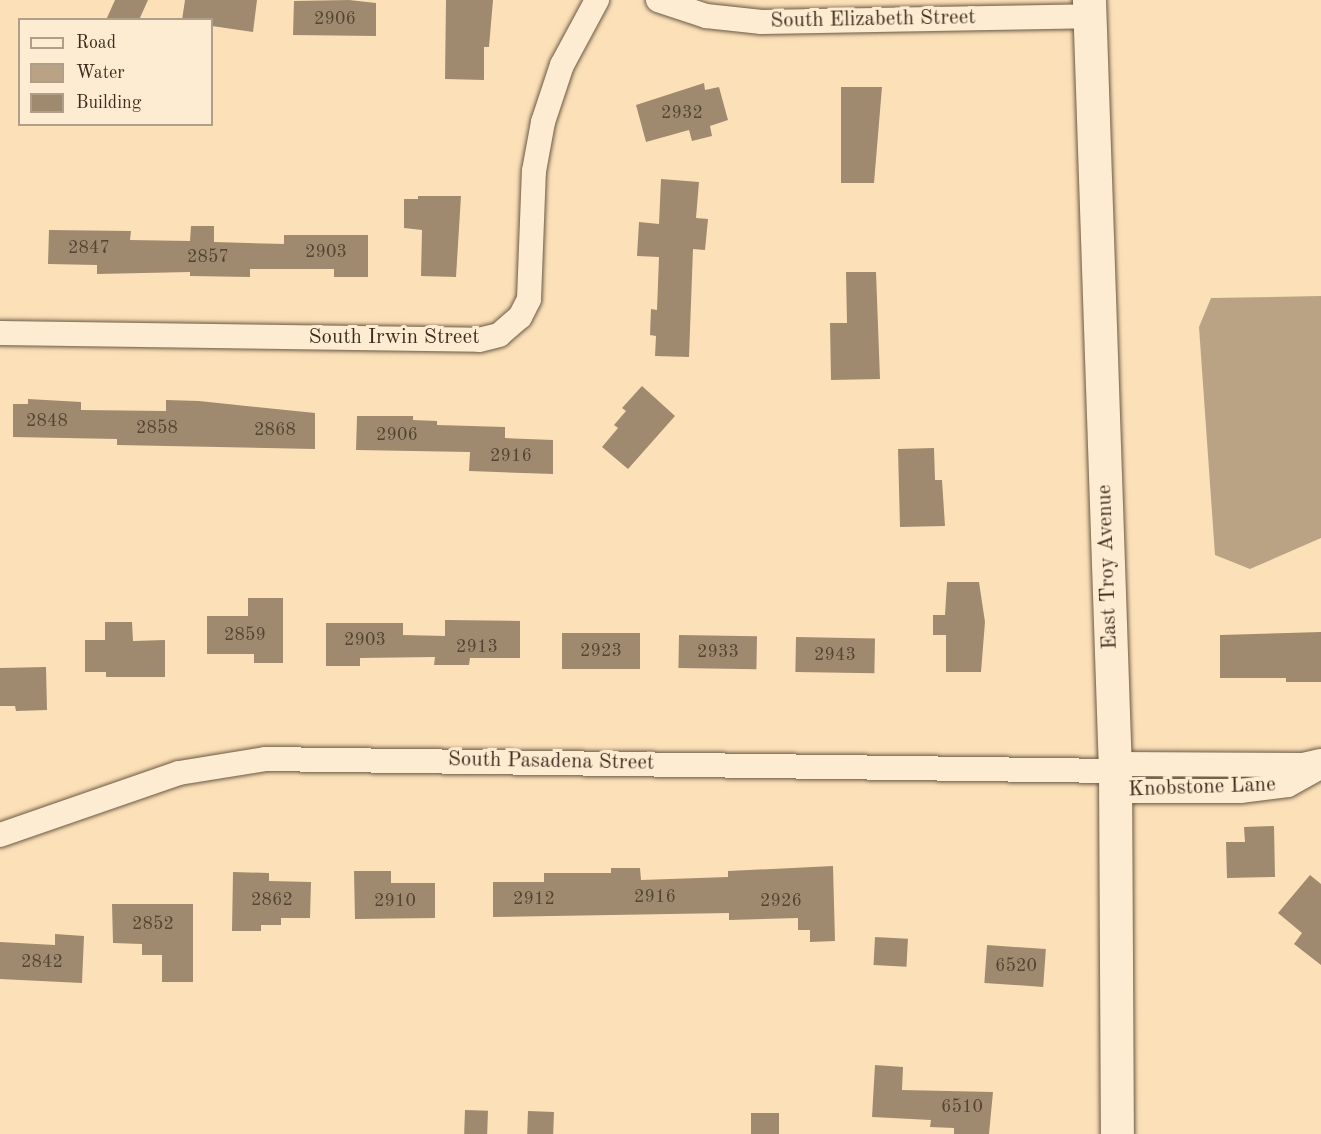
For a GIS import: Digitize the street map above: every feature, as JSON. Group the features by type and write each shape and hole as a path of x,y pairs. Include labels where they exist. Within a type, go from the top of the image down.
{"street":[{"name":"South Irwin Street","path":"0,333 479,340 498,336 520,316 529,299 534,171 543,123 562,65 597,0"},
{"name":"South Elizabeth Street","path":"658,0 706,16 762,22 1090,8"},
{"name":"East Troy Avenue","path":"1090,8 1114,775 1118,1134"},
{"name":"South Pasadena Street","path":"0,835 179,773 265,759 1114,775"},
{"name":"Knobstone Lane","path":"1114,775 1303,765 1321,761"},
{"name":"Knobstone Lane","path":"1114,775 1240,791 1288,786 1321,767"}],"water":[{"path":"1321,296 1321,538 1250,569 1215,555 1199,327 1211,298"}],"building":[{"path":"115,0 148,0 140,18 107,18"},
{"path":"185,0 257,0 253,32 213,26 213,18 182,18"},
{"path":"349,0 376,3 376,36 293,35 294,1"},
{"path":"446,0 493,0 489,47 484,47 484,80 445,79"},
{"path":"704,83 705,90 719,87 728,120 710,126 712,136 692,141 689,130 646,142 636,105"},
{"path":"841,87 882,87 874,183 841,183"},
{"path":"661,179 699,182 696,218 708,219 705,250 693,249 689,357 655,356 656,336 650,335 651,309 657,310 659,257 637,256 639,222 659,224"},
{"path":"418,196 461,196 456,277 421,276 422,230 404,228 404,199 418,199"},
{"path":"191,226 214,226 214,242 284,244 284,235 368,235 368,277 334,277 334,269 250,269 250,277 190,276 190,272 97,274 97,265 48,264 49,230 131,231 130,240 190,241"},
{"path":"846,272 876,272 880,379 831,380 830,323 847,323"},
{"path":"642,386 675,416 628,469 602,447 618,428 614,425 626,411 622,408"},
{"path":"28,399 81,402 81,410 166,411 166,400 199,401 315,413 315,449 117,445 117,439 13,437 13,404 28,404"},
{"path":"357,416 413,416 413,420 437,421 437,425 505,427 505,438 553,440 553,474 469,471 470,452 356,450"},
{"path":"934,448 935,480 942,480 945,526 900,527 898,449"},
{"path":"947,582 979,582 985,622 981,672 946,672 946,635 933,635 933,615 945,615"},
{"path":"248,598 283,598 283,663 254,663 254,654 207,654 207,616 248,616"},
{"path":"445,620 520,621 520,658 470,658 469,665 434,665 435,657 360,658 360,666 326,666 326,623 403,623 403,635 445,636"},
{"path":"105,622 132,622 133,641 165,640 165,677 106,677 106,672 85,672 85,640 105,640"},
{"path":"1321,632 1321,682 1286,682 1286,678 1220,678 1220,635"},
{"path":"562,633 640,633 640,669 562,669"},
{"path":"679,635 757,636 756,669 678,668"},
{"path":"796,637 875,638 874,673 795,672"},
{"path":"46,667 47,710 16,711 15,706 0,706 0,668"},
{"path":"1274,826 1275,877 1227,878 1226,842 1245,842 1244,827"},
{"path":"833,866 835,941 810,942 810,930 798,930 798,918 729,920 729,913 493,917 493,882 544,882 544,873 611,873 611,868 640,868 641,880 728,877 728,871"},
{"path":"354,871 391,871 391,883 435,883 435,918 355,919"},
{"path":"233,872 269,873 269,881 311,882 310,918 281,918 281,925 261,925 261,931 232,931"},
{"path":"1310,875 1321,884 1321,965 1294,944 1302,933 1278,913"},
{"path":"112,904 193,904 193,982 162,982 162,955 142,955 142,944 113,943"},
{"path":"55,934 84,936 82,983 0,979 0,942 55,945"},
{"path":"875,937 908,939 906,967 874,965"},
{"path":"987,945 1046,949 1043,987 984,983"},
{"path":"875,1065 903,1067 902,1090 993,1092 989,1134 954,1134 954,1128 930,1127 931,1120 872,1117"},
{"path":"465,1110 488,1111 487,1134 464,1134"},
{"path":"528,1111 554,1112 553,1134 527,1134"},
{"path":"751,1113 779,1113 779,1134 751,1134"}]}
